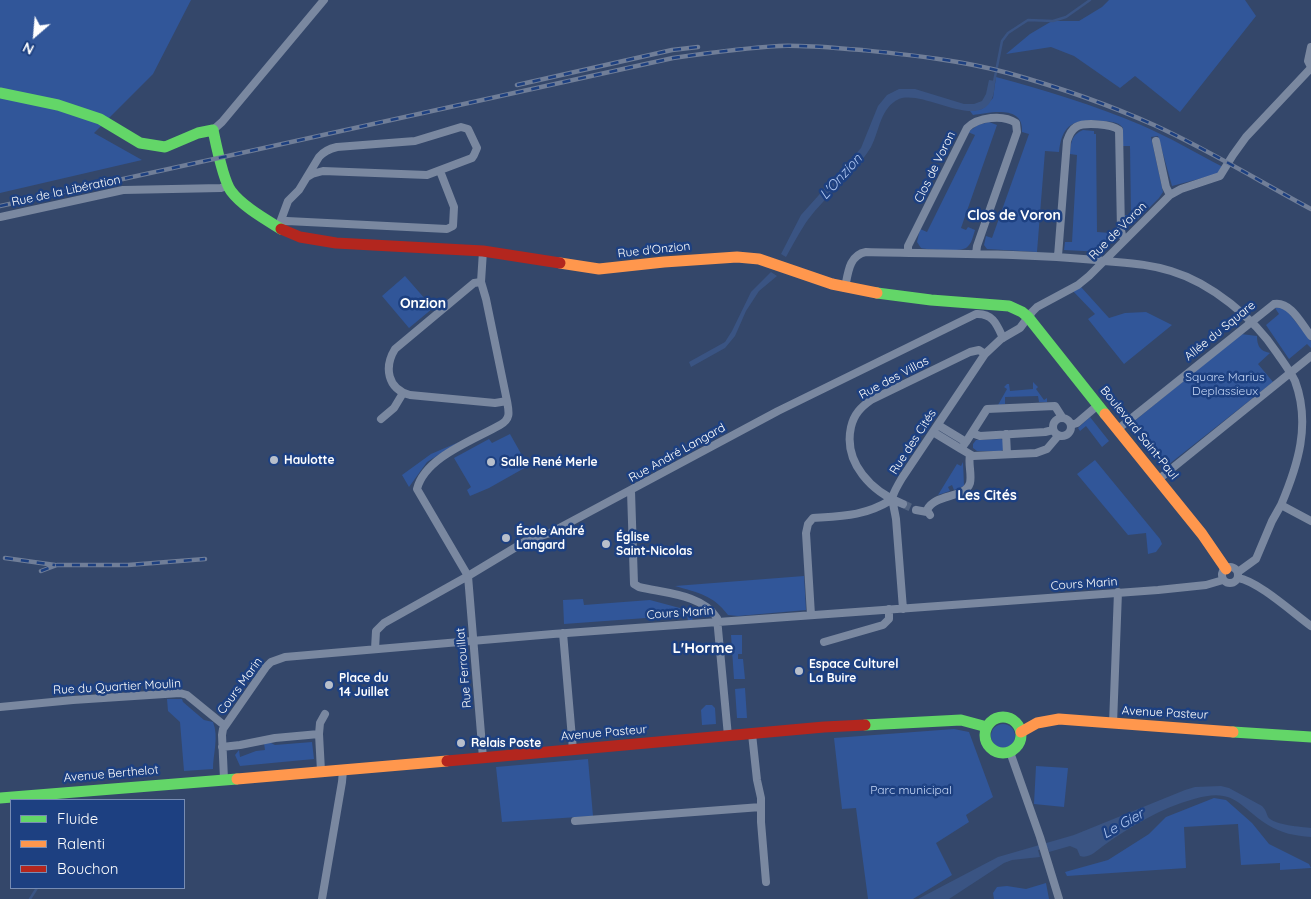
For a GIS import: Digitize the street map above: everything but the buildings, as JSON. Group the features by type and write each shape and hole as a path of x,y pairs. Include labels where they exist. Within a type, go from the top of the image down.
{"street":[{"path":"0,93 58,106 100,119 140,143 166,147 198,133 213,130 222,122 324,0"},
{"path":"1311,46 1308,61 1311,67"},
{"name":"Rue de Voron","path":"1028,317 1043,303 1078,284 1104,261 1170,195 1181,189 1216,179 1220,176 1246,137 1311,67"},
{"name":"Clos de Voron","path":"908,253 908,246 967,128 980,120 1008,119 1016,123 1017,132 977,246 976,254"},
{"path":"1058,256 1067,140 1072,130 1080,125 1114,126 1119,130 1120,230 1125,240"},
{"path":"279,226 290,198 299,190 318,157 329,149 415,141 461,127 465,127 476,148 474,155 433,174 419,176 323,171 307,177"},
{"name":"Rue d'Onzion","path":"213,130 228,186 242,202 300,237 336,243 483,251 599,268 731,257 759,259 845,288 923,299 1009,306 1028,317"},
{"path":"1156,140 1166,188 1170,195"},
{"path":"279,226 287,221 447,229 453,226 454,207 440,170"},
{"name":"Rue de la Libération","path":"0,216 113,191 221,188 228,186"},
{"path":"468,576 417,492 417,486 437,460 505,423 509,416 508,401 481,282 483,251"},
{"path":"845,288 850,264 861,253 976,254 1058,256 1149,264 1173,271 1221,297 1251,321 1269,341 1290,373 1302,404 1304,436 1301,455 1295,472 1256,559 1238,575"},
{"path":"481,282 474,283 395,349 389,362 389,374 392,382 403,393 495,403 508,401"},
{"name":"Allée du Square","path":"1118,429 1271,306 1282,304 1289,308 1311,336"},
{"name":"Rue André Langard","path":"375,649 376,631 384,623 526,542 550,534 769,415 972,316 983,314 991,317 1004,338"},
{"name":"Rue des Cités","path":"892,500 902,478 985,354 1004,338 1020,328 1028,317"},
{"name":"Boulevard Saint-Paul","path":"1028,317 1202,534 1225,574"},
{"name":"Rue des Villas","path":"903,504 892,500 867,480 861,474 853,459 850,433 857,412 863,405 872,400 970,352 979,350 985,354"},
{"path":"1159,479 1311,356"},
{"path":"381,419 394,408 403,393"},
{"path":"1071,425 1098,405"},
{"path":"963,446 987,410 1055,406 1062,418"},
{"path":"970,455 1040,452 1055,441 1055,433 1054,421 1062,418 1068,420 1071,425 1068,434 1064,436 1055,433 1045,432 980,436 972,433"},
{"path":"916,510 928,514 928,508 932,503 962,491 968,486 970,479 970,455 963,446 936,428"},
{"path":"1006,434 1007,454"},
{"path":"631,491 634,584 641,588 694,600 713,613 717,622 728,736"},
{"path":"811,615 806,533 808,524 813,518 860,514 892,500 896,519 903,609"},
{"path":"1281,504 1311,521"},
{"path":"1225,574 1232,567 1238,575 1261,589 1311,626"},
{"name":"Cours Marin","path":"224,779 222,736 225,726 266,667 278,658 717,622 1206,586 1225,574 1230,583 1235,582 1238,575"},
{"name":"Rue Ferrouillat","path":"468,576 483,758"},
{"path":"1113,724 1118,592"},
{"path":"824,642 883,625 889,619 890,609"},
{"path":"564,634 573,750"},
{"name":"Rue du Quartier Moulin","path":"0,706 180,693 187,695 225,726"},
{"path":"321,772 319,734 320,723 325,714"},
{"path":"1006,717 1016,722 1021,732 1020,743 1010,752 1002,753 991,748 985,738 987,727 995,719 1006,717"},
{"name":"Avenue Pasteur","path":"1021,732 1036,722 1050,719 1311,737"},
{"name":"Avenue Pasteur","path":"224,779 834,727 960,720 987,727"},
{"path":"222,747 275,738 319,734"},
{"path":"752,734 761,807 766,882"},
{"path":"1010,752 1040,837 1059,899"},
{"path":"322,899 343,770"},
{"name":"Avenue Berthelot","path":"0,798 224,779"},
{"path":"575,821 761,807"}],"green space":[{"path":"0,0 191,0 153,74 94,133 142,160 0,193"},
{"path":"1109,0 1245,0 1256,16 1180,112 1135,76 1120,88 1074,56 1051,47 1006,54 1030,34 1052,21 1079,21 1102,7"},
{"path":"996,77 1069,98 1141,125 1223,167 1220,172 1214,175 1172,186 1158,136 1151,137 1163,192 1130,225 1126,222 1125,215 1131,215 1130,146 1123,146 1123,128 1119,124 1111,122 1077,122 1067,129 1063,135 1059,152 1045,151 1037,252 987,249 984,245 986,236 992,238 1029,134 1022,132 1021,123 1012,114 996,112 973,115 970,111 982,109 993,98"},
{"path":"989,122 997,125 961,228 966,230 968,227 975,230 971,242 966,248 957,250 921,248 917,242 920,229 927,232 975,135 968,132 978,125"},
{"path":"1083,130 1094,131 1094,134 1096,134 1097,232 1111,233 1110,245 1103,252 1064,250 1065,242 1072,242 1077,155 1070,154 1071,146 1076,134"},
{"path":"405,276 433,308 409,328 382,296"},
{"path":"1081,287 1109,318 1125,313 1146,312 1172,325 1124,364 1088,319 1095,314 1072,290"},
{"path":"1275,308 1282,308 1287,311 1311,341 1311,348 1307,344 1289,359 1266,325 1279,314"},
{"name":"Square Marius Deplassieux","path":"1241,334 1257,336 1260,348 1270,353 1258,364 1273,382 1168,465 1160,465 1155,448 1144,435 1133,431 1132,423"},
{"path":"1033,382 1038,387 1036,389 1044,400 1047,398 1047,402 1039,402 1038,396 1005,397 1005,404 998,405 1007,389 1004,387 1007,384 1009,384 1010,391 1033,389"},
{"path":"1090,417 1109,441 1102,447 1086,426 1080,431 1078,428"},
{"name":"Salle René Merle","path":"510,434 528,466 489,488 470,496 467,490 471,487 454,458 489,439 492,443"},
{"path":"976,440 1003,440 1003,450 1001,451 977,451 973,448"},
{"path":"459,442 427,462 409,487 402,475 431,454"},
{"path":"1095,460 1160,539 1162,544 1156,552 1148,554 1146,533 1128,535 1077,474"},
{"path":"963,462 964,486 954,490 952,485 948,487 950,491 938,495 957,464 961,466"},
{"path":"804,576 806,610 738,616 728,615 717,603 705,596 675,586"},
{"path":"583,599 584,605 650,600 691,611 693,622 688,622 687,615 564,624 563,600"},
{"path":"731,635 742,635 742,654 738,654 738,659 743,659 745,679 734,679"},
{"path":"745,688 747,718 737,718 735,689"},
{"path":"167,699 182,699 204,720 213,722 216,740 213,769 184,771 180,722 168,711"},
{"path":"706,705 712,705 715,708 716,724 702,725 701,710"},
{"path":"1003,724 1008,725 1014,731 1014,741 1008,747 1003,748 998,747 992,741 991,736 992,731 998,725"},
{"name":"Parc municipal","path":"954,729 969,732 993,797 966,815 969,822 936,843 952,875 913,899 868,899 856,808 842,809 834,738"},
{"path":"269,742 275,745 312,742 314,759 240,766 235,755 239,750 240,757 265,750 264,743"},
{"path":"588,759 593,816 502,822 496,767"},
{"path":"1036,766 1068,768 1064,807 1034,804"},
{"path":"1214,798 1226,800 1252,823 1269,844 1309,864 1311,868 1280,870 1280,863 1241,865 1238,824 1184,827 1186,868 1067,876 1065,872 1108,860 1149,834 1166,817"},
{"path":"1046,883 1049,899 994,899 993,893 997,887 1007,886 1026,889"}],"water":[{"path":"989,80 995,81 992,99 984,108 972,111 911,98 899,99 893,103 884,114 871,147 859,164 812,215 802,228 786,257 781,254 801,215 861,148 878,106 887,95 899,89 915,89 964,104 974,104 982,101 986,94"},
{"path":"771,272 777,276 759,291 746,311 735,336 725,348 691,367 689,362 725,342 751,292"},
{"name":"Le Gier","path":"1221,786 1229,788 1262,806 1271,820 1288,825 1311,828 1311,837 1288,834 1273,828 1235,800 1228,797 1219,795 1208,796 1182,803 1147,818 1089,855 1080,856 1077,849 1070,846 1049,852 1048,848 1038,850 1040,857 1012,860 1004,863 949,899 918,899 998,857 1074,835 1185,790 1195,787"}],"waterway":[{"name":"L'Onzion","path":"994,82 1002,41 1008,33 1028,20 1053,21 1066,17 1090,0"},
{"name":"L'Onzion","path":"30,899 36,889"}],"tunnel":[{"path":"903,504 916,510"}],"railway":[{"path":"0,206 673,58 739,49 789,46 862,50 935,58 990,68 1045,84 1100,103 1174,134 1311,209"},
{"path":"517,85 672,50 698,47"},
{"path":"5,558 55,565"},
{"path":"41,571 57,565 128,565 205,559"}],"traffic: fast":[{"path":"0,93 58,105 100,119 140,143 165,147 198,133 213,130 223,171 231,191 247,207 281,229"},
{"path":"877,293 931,300 1009,306 1022,312 1105,414"},
{"path":"1003,717 1010,718 1016,722 1020,728 1021,735 1020,742 1016,748 1010,752 1003,753 996,752 990,748 986,742 985,735 986,728 990,722 996,718 1003,717"},
{"path":"865,725 961,720 987,727"},
{"path":"1233,732 1311,737"},
{"path":"0,798 237,779"}],"traffic: slow":[{"path":"560,263 599,269 737,257 759,259 832,284 877,293"},
{"path":"1105,414 1202,534 1226,569"},
{"path":"1021,732 1037,723 1059,719 1233,732"},
{"path":"237,779 447,761"}],"traffic: jam":[{"path":"281,229 300,237 336,243 483,251 560,263"},
{"path":"447,761 824,727 865,725"}],"place":[{"name":"Haulotte","path":"274,460"},
{"name":"Salle René Merle","path":"491,462"},
{"name":"École André Langard","path":"506,538"},
{"name":"Église Saint-Nicolas","path":"606,544"},
{"name":"Espace Culturel La Buire","path":"799,671"},
{"name":"Place du 14 Juillet","path":"329,685"},
{"name":"Relais Poste","path":"461,743"}],"district":[{"name":"Clos de Voron","path":"1014,216"},
{"name":"Onzion","path":"423,304"},
{"name":"Les Cités","path":"987,496"},
{"name":"L'Horme","path":"703,648"}]}
